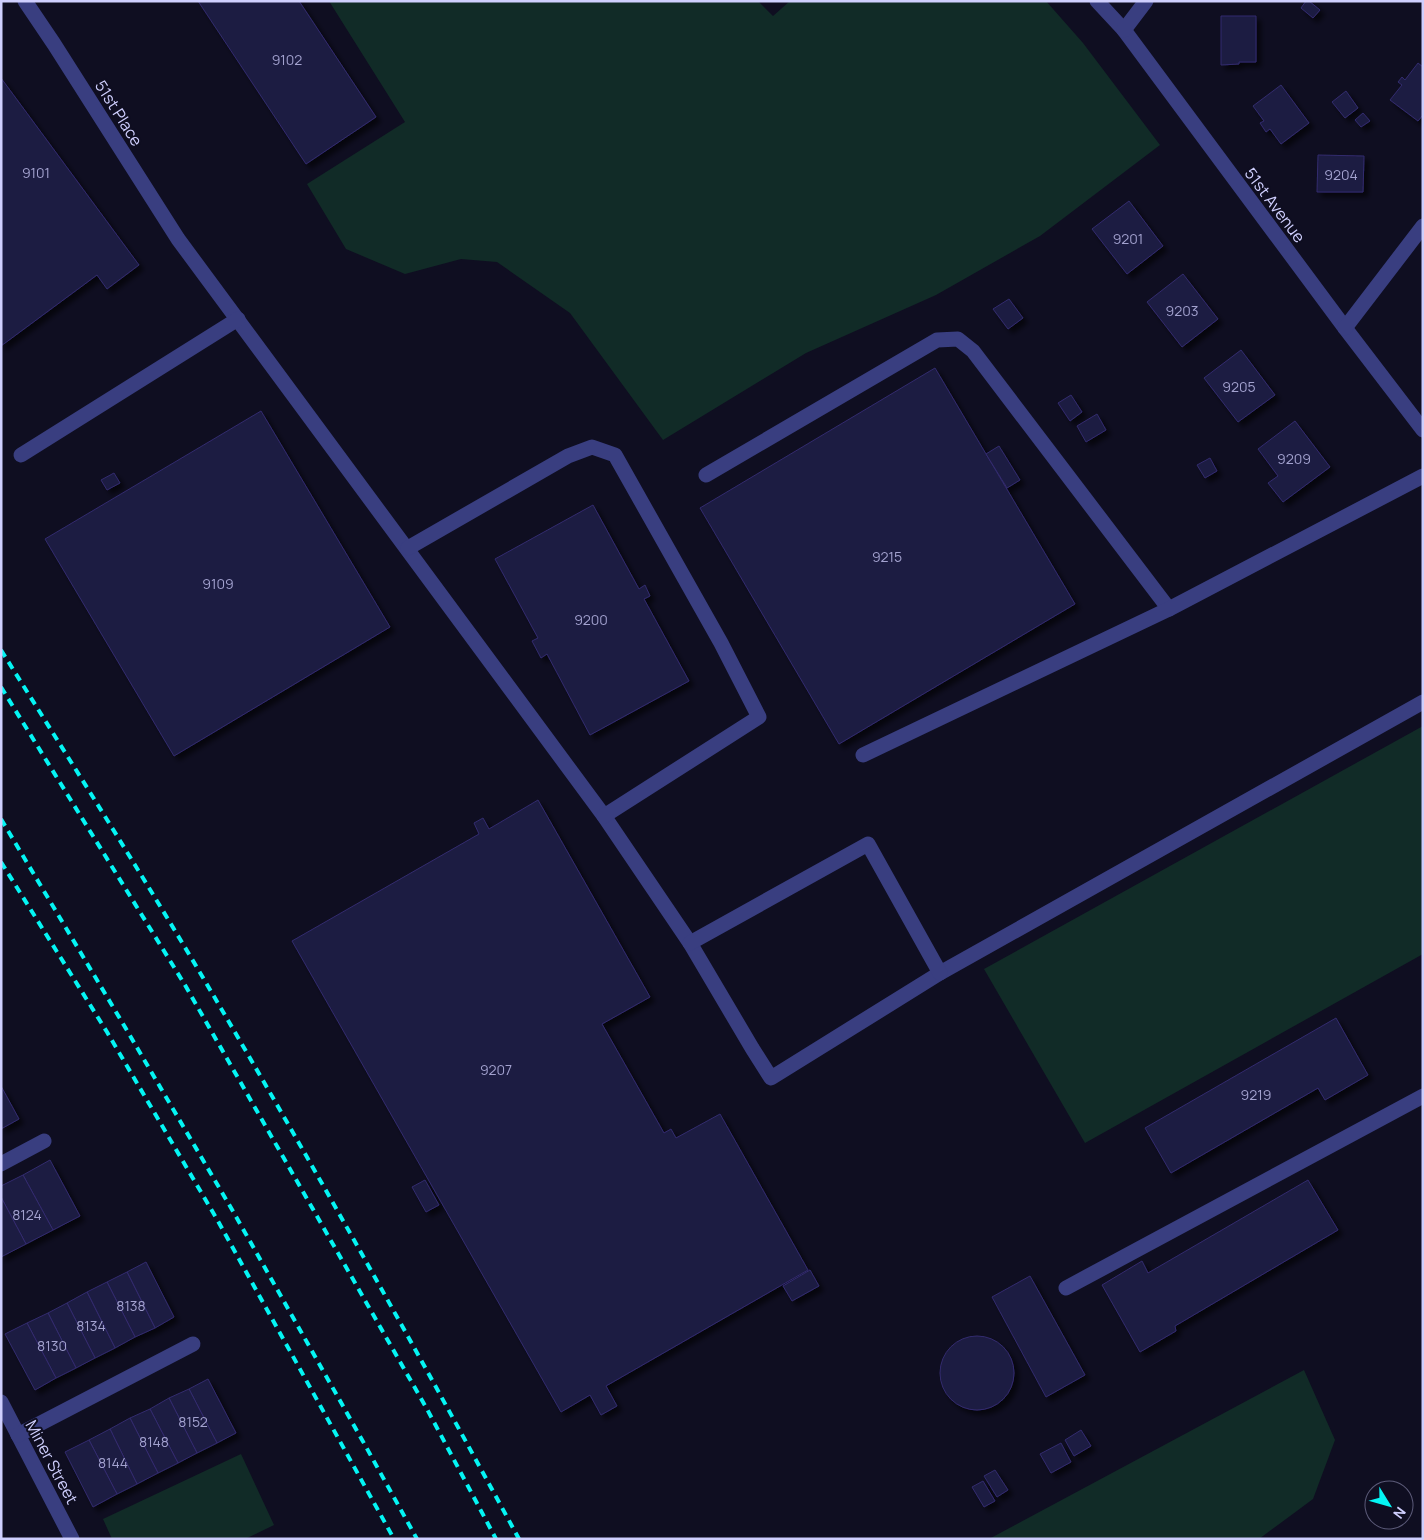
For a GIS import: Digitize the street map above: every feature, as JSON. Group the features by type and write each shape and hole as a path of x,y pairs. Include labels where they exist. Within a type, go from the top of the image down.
{"street":[{"name":"51st Place","path":"25,1 178,239 408,548 604,816 690,943 771,1078 940,973"},
{"name":"51st Avenue","path":"1097,1 1124,30 1423,430"},
{"path":"1124,30 1146,1"},
{"path":"1345,328 1423,226"},
{"path":"21,455 238,319"},
{"path":"706,475 937,340 958,339 973,351 1168,609"},
{"path":"408,548 568,456 592,447 614,455 721,643 760,717 604,816"},
{"path":"863,755 1168,609 1423,476"},
{"path":"690,943 868,844 940,973 1423,702"},
{"path":"1066,1288 1423,1096"},
{"path":"1,1164 44,1141"},
{"path":"18,1435 193,1344"},
{"name":"Miner Street","path":"1,1402 6,1423 18,1435 72,1539"}],"green space":[{"path":"329,1 758,1 773,16 790,1 1046,1 1083,43 1160,145 1040,236 936,295 806,353 663,440 570,313 497,262 461,259 405,274 346,249 307,184 405,122"},
{"path":"1423,726 1423,954 1085,1143 984,969"},
{"path":"1304,1370 1335,1440 1313,1499 1259,1539 989,1539"},
{"path":"241,1454 274,1525 245,1539 112,1539 103,1519"}],"building":[{"path":"198,1 299,1 376,117 306,164"},
{"path":"1306,1 1309,1 1320,10 1313,18 1301,8"},
{"path":"1221,16 1256,16 1256,62 1221,65"},
{"path":"1418,63 1423,67 1423,115 1418,121 1390,100 1402,85 1398,82 1402,77 1405,80"},
{"path":"1,78 139,265 107,289 97,275 1,346"},
{"path":"1281,85 1309,123 1281,144 1270,129 1266,132 1260,123 1264,121 1253,106"},
{"path":"1346,91 1358,108 1345,118 1332,102"},
{"path":"1363,113 1370,121 1361,127 1355,120"},
{"path":"1318,155 1364,156 1363,192 1317,192"},
{"path":"1129,201 1163,246 1127,274 1092,229"},
{"path":"1183,274 1218,319 1182,347 1147,302"},
{"path":"1009,299 1023,318 1008,329 993,309"},
{"path":"1241,350 1275,395 1238,422 1204,378"},
{"path":"935,368 1075,604 839,744 700,508"},
{"path":"1071,395 1082,412 1070,421 1058,403"},
{"path":"261,411 390,627 174,756 45,539"},
{"path":"1097,414 1106,430 1086,442 1077,426"},
{"path":"1295,421 1330,467 1283,502 1268,483 1278,476 1258,449"},
{"path":"999,446 1020,480 1007,488 986,454"},
{"path":"1210,458 1217,471 1205,478 1197,465"},
{"path":"114,473 120,483 107,490 101,480"},
{"path":"593,505 639,589 645,585 650,596 644,599 689,681 590,735 547,654 541,658 532,641 538,638 495,559"},
{"path":"538,800 650,997 602,1024 664,1133 671,1129 676,1138 720,1114 808,1270 606,1386 617,1406 601,1415 590,1395 561,1412 292,941 479,834 474,823 483,818 489,829"},
{"path":"1336,1018 1368,1075 1325,1100 1318,1088 1171,1173 1145,1128"},
{"path":"1,1086 19,1119 1,1129"},
{"path":"50,1160 80,1216 53,1230 23,1175"},
{"path":"23,1175 53,1230 26,1244 1,1197 1,1186"},
{"path":"425,1180 439,1205 426,1212 412,1187"},
{"path":"1308,1180 1338,1230 1175,1326 1176,1331 1140,1352 1102,1285 1142,1261 1148,1273"},
{"path":"1,1197 26,1244 1,1257"},
{"path":"146,1262 174,1317 155,1328 127,1272"},
{"path":"810,1270 819,1286 792,1301 783,1286"},
{"path":"127,1272 155,1328 135,1337 107,1282"},
{"path":"1030,1276 1085,1375 1046,1397 992,1297"},
{"path":"107,1282 135,1337 115,1348 87,1292"},
{"path":"87,1292 115,1348 95,1358 67,1303"},
{"path":"67,1303 95,1358 76,1368 48,1313"},
{"path":"48,1313 76,1368 56,1378 27,1323"},
{"path":"27,1323 56,1378 35,1390 5,1334"},
{"path":"977,1336 991,1339 1003,1347 1011,1359 1014,1373 1011,1387 1003,1399 991,1407 977,1410 963,1407 951,1399 943,1387 940,1373 943,1359 951,1347 963,1339"},
{"path":"208,1379 236,1433 217,1443 189,1389"},
{"path":"189,1389 217,1443 197,1453 169,1398"},
{"path":"169,1398 197,1453 178,1463 150,1409"},
{"path":"150,1409 178,1463 158,1473 130,1418"},
{"path":"130,1418 158,1473 137,1484 110,1429"},
{"path":"110,1429 137,1484 117,1494 89,1440"},
{"path":"1081,1430 1091,1446 1074,1456 1065,1440"},
{"path":"89,1440 117,1494 93,1507 65,1452"},
{"path":"1061,1443 1071,1462 1051,1473 1040,1454"},
{"path":"995,1470 1008,1490 997,1497 984,1476"},
{"path":"983,1481 995,1501 984,1507 972,1487"}],"railway":[{"path":"1,650 153,894 243,1046 363,1256 519,1539"},
{"path":"1,687 185,985 427,1409 496,1539"},
{"path":"1,819 234,1213 417,1539"},
{"path":"1,862 107,1032 218,1221 394,1539"}]}
